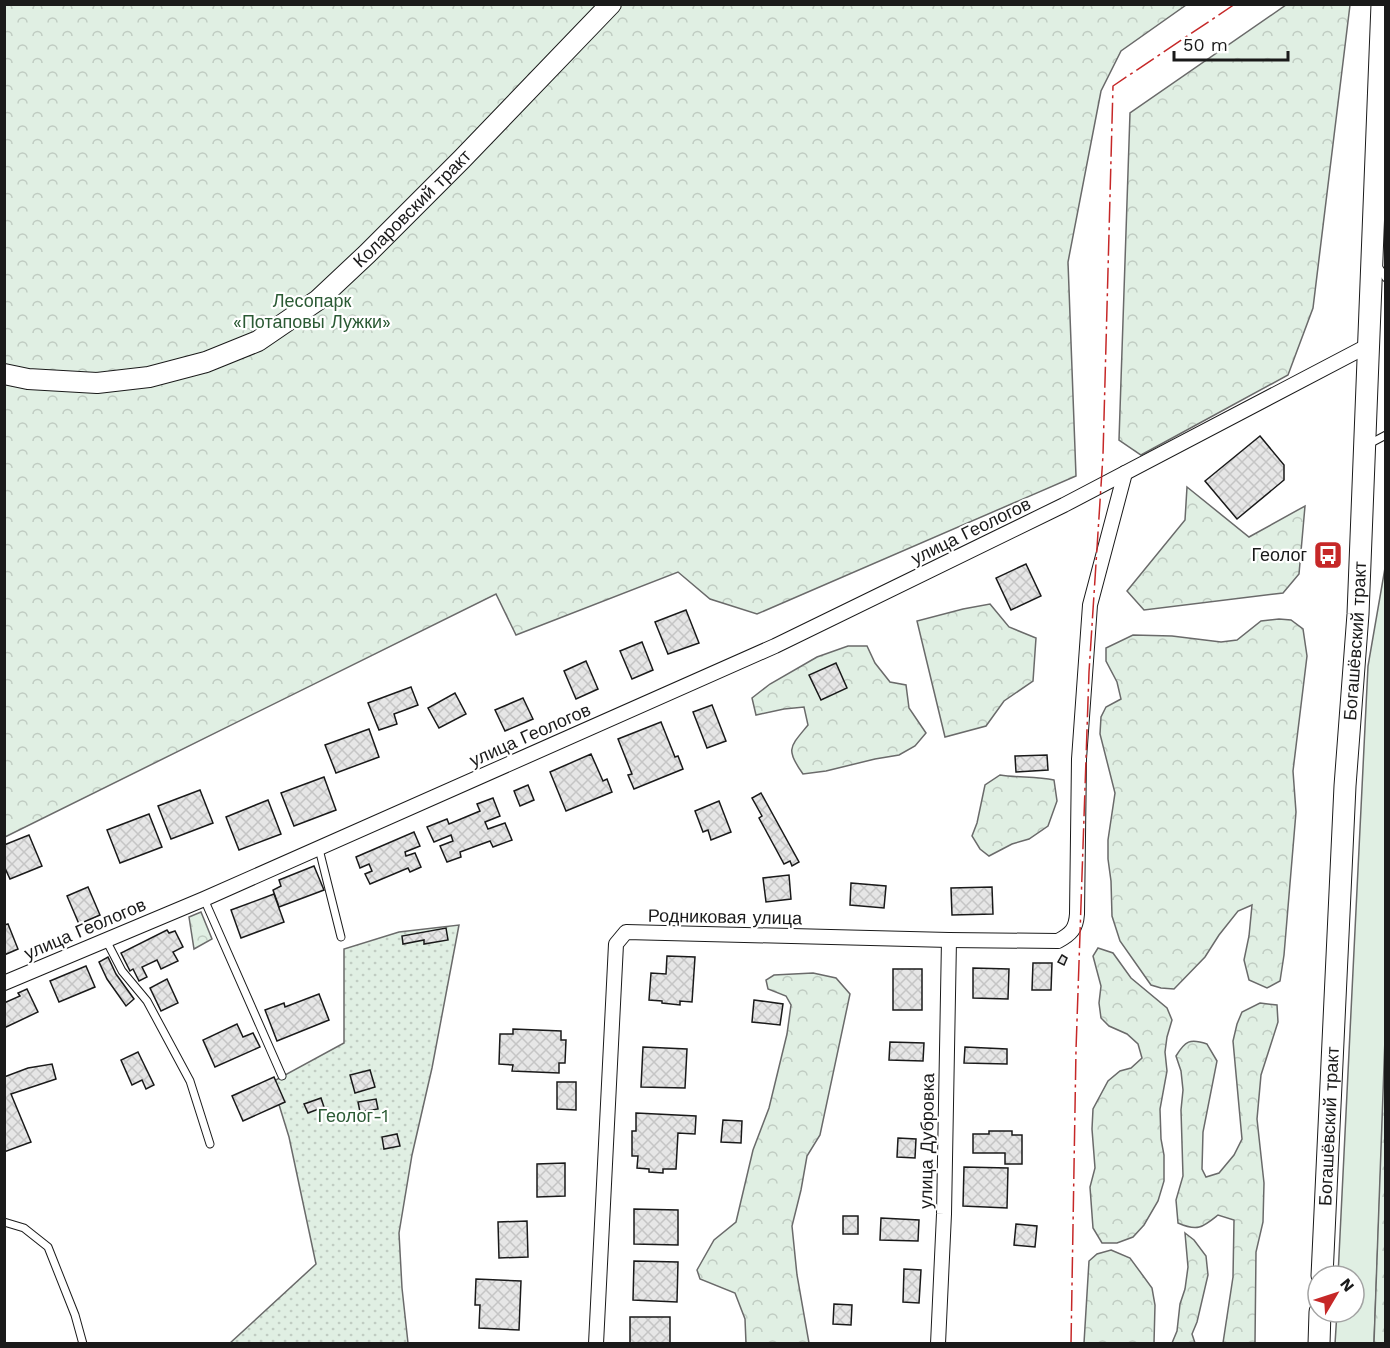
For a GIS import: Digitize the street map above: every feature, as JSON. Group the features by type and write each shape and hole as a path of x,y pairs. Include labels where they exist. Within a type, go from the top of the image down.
{"main road":[{"name":"Богашёвский тракт","path":"1323,1264 1345,786 1358,614 1382,4"},
{"path":"1319,1344 1320,1324"}],"street":[{"name":"Коларовский тракт","path":"4,374 97,383 149,377 206,362 258,341 318,300 367,254 611,4"},
{"name":"улица Геологов","path":"4,983 319,849 775,646 1064,505 1369,345"},
{"name":"Родниковая улица","path":"596,1344 616,944 626,932 1058,941 1067,937 1074,929 1077,914 1079,759 1090,605 1125,473"},
{"name":"улица Дубровка","path":"938,1344 944,1214 949,940"}],"lane":[{"path":"1372,260 1386,278"},
{"path":"1365,447 1386,435"},
{"path":"319,849 341,936"},
{"path":"204,899 282,1077"},
{"path":"106,940 122,972 147,1001 190,1081 210,1144"},
{"path":"4,1222 24,1228 48,1247 75,1315 83,1344"}],"green space":[{"name":"Лесопарк «Потаповы Лужки»","path":"4,5 1186,5 1121,51 1101,91 1068,262 1076,476 757,614 710,599 678,572 516,635 496,594 5,837"},
{"path":"1286,5 1350,5 1313,308 1288,375 1141,455 1119,440 1130,113"},
{"path":"1187,487 1249,537 1305,506 1299,574 1283,593 1144,610 1127,591 1185,520"},
{"path":"1385,568 1386,1038 1374,1343 1335,1344 1336,1324 1366,1324 1366,1264 1339,1264 1368,666"},
{"path":"990,604 1009,627 1036,638 1033,681 1004,701 986,726 945,737 917,621"},
{"path":"1291,620 1303,629 1307,656 1293,771 1296,812 1280,981 1267,988 1249,980 1244,960 1252,905 1238,911 1205,957 1174,989 1151,985 1120,941 1112,916 1108,840 1115,793 1100,734 1101,717 1106,707 1121,699 1117,682 1106,661 1106,648 1133,635 1172,636 1221,642 1237,640 1261,621"},
{"path":"848,646 867,646 875,663 890,682 906,685 909,708 926,733 915,746 899,755 803,774 794,759 792,748 808,725 804,707 756,715 752,698 770,684 817,657"},
{"path":"1000,775 1054,780 1057,801 1048,826 1029,839 1012,844 989,856 980,849 972,836 985,785"},
{"path":"201,912 212,939 194,949 189,917"},
{"name":"Геолог-1","path":"459,925 432,1068 412,1155 399,1233 408,1343 229,1344 316,1264 289,1137 272,1082 344,1043 344,949 399,932"},
{"path":"1098,948 1113,953 1131,978 1167,1008 1172,1020 1167,1037 1165,1052 1167,1071 1160,1109 1164,1181 1158,1201 1144,1225 1133,1237 1117,1243 1102,1243 1093,1228 1090,1187 1095,1168 1093,1109 1108,1081 1120,1071 1131,1068 1142,1058 1138,1044 1127,1034 1109,1026 1101,1018 1099,1003 1101,986 1093,956"},
{"path":"813,973 836,978 850,994 820,1135 807,1156 792,1226 797,1275 809,1343 746,1343 745,1319 735,1293 700,1279 697,1270 714,1240 736,1222 753,1150 769,1108 787,1034 791,1005 786,996 768,989 766,980 774,975"},
{"path":"1260,1003 1277,1005 1278,1022 1261,1075 1257,1119 1264,1183 1263,1222 1256,1252 1255,1343 1223,1343 1233,1277 1234,1220 1218,1215 1208,1223 1195,1228 1178,1223 1176,1200 1183,1176 1181,1110 1183,1090 1181,1071 1176,1056 1185,1044 1196,1041 1207,1044 1217,1061 1203,1132 1202,1169 1206,1177 1219,1173 1234,1155 1242,1139 1233,1041 1242,1012"},
{"path":"1385,1038 1386,1343 1374,1344 1374,1343"},
{"path":"1185,1233 1194,1240 1206,1256 1208,1275 1192,1334 1195,1343 1172,1343 1177,1331 1188,1267"},
{"path":"1111,1250 1130,1258 1152,1288 1155,1305 1154,1343 1084,1343 1089,1261 1097,1254"}],"building":[{"path":"1260,436 1284,465 1284,480 1237,519 1205,481"},
{"path":"1026,564 1041,596 1011,610 996,578"},
{"path":"686,610 699,643 668,654 655,622"},
{"path":"642,642 653,670 632,679 620,651"},
{"path":"586,661 598,689 576,699 564,671"},
{"path":"836,663 847,688 821,700 809,675"},
{"path":"411,687 418,705 394,714 397,724 379,730 368,703"},
{"path":"455,693 466,714 439,728 428,708"},
{"path":"523,698 533,719 505,731 495,710"},
{"path":"712,705 726,741 707,748 693,712"},
{"path":"661,722 675,757 678,756 683,769 634,789 628,775 632,774 618,739"},
{"path":"369,729 379,757 336,773 325,745"},
{"path":"591,754 603,781 607,779 612,792 566,811 550,772"},
{"path":"1047,755 1048,770 1016,772 1015,756"},
{"path":"324,777 336,810 294,826 281,793"},
{"path":"528,785 534,800 520,806 514,791"},
{"path":"200,790 213,823 171,839 158,806"},
{"path":"761,793 799,862 792,866 790,861 784,864 759,818 762,816 752,798"},
{"path":"493,798 500,816 485,822 488,829 505,823 512,840 493,847 490,841 460,852 461,857 447,862 440,846 453,841 451,835 434,842 427,827 447,819 449,824 480,811 477,804"},
{"path":"268,800 281,834 239,850 226,817"},
{"path":"719,801 731,832 711,840 708,830 703,832 695,811"},
{"path":"149,814 162,847 120,863 107,830"},
{"path":"414,832 420,846 405,852 406,856 415,853 421,867 410,872 408,868 370,884 365,874 372,871 369,864 360,868 356,857"},
{"path":"29,835 42,866 10,879 4,866 4,845"},
{"path":"314,866 324,890 279,907 273,890 281,886 279,880"},
{"path":"789,875 791,899 766,902 763,878"},
{"path":"851,883 886,886 884,908 850,905"},
{"path":"88,887 100,915 79,924 67,896"},
{"path":"992,887 993,914 952,915 951,888"},
{"path":"274,894 284,922 241,938 231,910"},
{"path":"8,924 18,949 4,955 4,925"},
{"path":"446,928 448,940 424,944 424,940 403,944 402,936"},
{"path":"167,930 169,933 175,931 183,947 173,952 178,961 161,969 157,960 142,967 147,977 139,981 133,969 130,971 121,953"},
{"path":"1062,955 1067,958 1064,965 1058,962"},
{"path":"667,956 695,957 692,1002 680,1001 680,1005 649,1000 651,973 666,974"},
{"path":"108,957 116,974 134,999 126,1006 107,979 99,962"},
{"path":"1033,963 1052,963 1051,990 1032,990"},
{"path":"86,966 95,987 59,1002 50,981"},
{"path":"973,968 1009,969 1008,999 973,998"},
{"path":"893,969 922,969 922,1010 893,1010"},
{"path":"167,979 178,1003 161,1011 150,988"},
{"path":"27,989 38,1012 4,1028 4,1003 20,996 18,993"},
{"path":"319,994 329,1020 277,1041 265,1010 284,1003 285,1007"},
{"path":"754,1000 783,1004 780,1025 752,1022"},
{"path":"237,1024 243,1037 253,1033 260,1047 215,1067 203,1040"},
{"path":"513,1029 561,1031 561,1040 566,1040 565,1063 559,1063 559,1073 512,1071 513,1065 499,1064 500,1034 513,1034"},
{"path":"890,1042 924,1043 923,1061 889,1060"},
{"path":"643,1047 687,1049 685,1088 641,1087"},
{"path":"965,1047 1007,1049 1007,1064 964,1063"},
{"path":"138,1052 154,1085 146,1089 142,1080 132,1085 121,1060"},
{"path":"52,1064 56,1079 11,1094 31,1142 4,1152 4,1077 28,1068"},
{"path":"370,1070 375,1087 355,1093 350,1075"},
{"path":"274,1077 285,1102 243,1121 232,1096"},
{"path":"557,1082 576,1082 576,1110 557,1109"},
{"path":"321,1098 324,1107 308,1113 304,1104"},
{"path":"376,1099 378,1109 360,1112 358,1102"},
{"path":"636,1113 696,1116 695,1134 678,1133 676,1169 663,1169 663,1173 637,1168 638,1156 632,1156 632,1131 636,1131"},
{"path":"723,1120 742,1121 741,1143 721,1142"},
{"path":"989,1131 1012,1131 1012,1135 1022,1135 1022,1164 1005,1164 1005,1153 973,1153 973,1134 989,1134"},
{"path":"397,1134 400,1146 384,1149 382,1137"},
{"path":"898,1138 916,1139 915,1158 897,1157"},
{"path":"565,1163 565,1196 537,1197 537,1164"},
{"path":"964,1167 1008,1168 1007,1208 963,1206"},
{"path":"634,1209 678,1210 678,1245 634,1244"},
{"path":"843,1216 858,1216 858,1234 843,1234"},
{"path":"881,1218 919,1220 918,1241 880,1240"},
{"path":"527,1221 528,1257 499,1258 498,1222"},
{"path":"1016,1224 1037,1226 1035,1247 1014,1245"},
{"path":"634,1261 678,1262 677,1302 633,1300"},
{"path":"904,1269 921,1270 919,1303 903,1302"},
{"path":"476,1279 521,1281 519,1330 479,1328 480,1305 475,1305"},
{"path":"834,1304 852,1305 851,1325 833,1324"},
{"path":"630,1317 670,1317 670,1344 630,1344"}],"power":[{"path":"1071,1344 1076,1050 1089,672 1103,455 1113,86 1235,4"}],"place":[{"name":"Геолог","path":"1328,555"}]}
